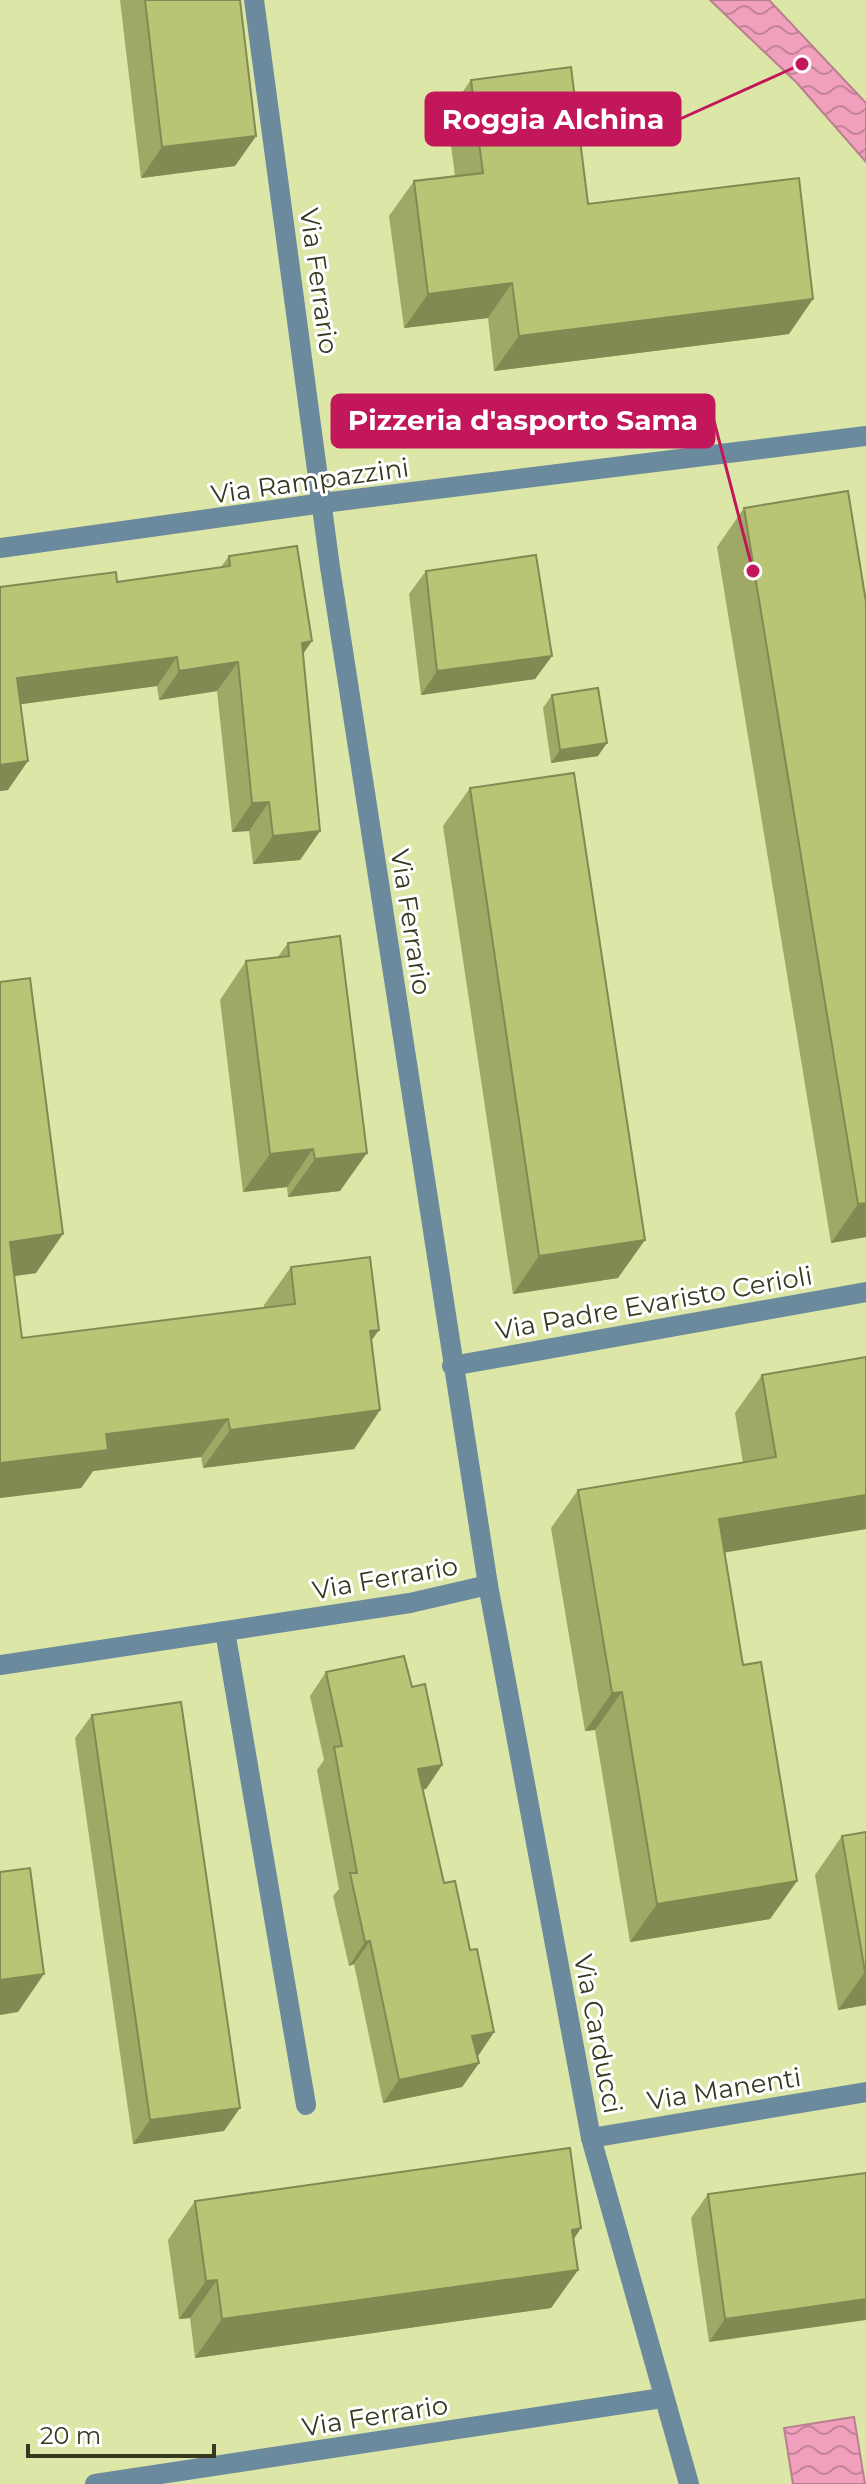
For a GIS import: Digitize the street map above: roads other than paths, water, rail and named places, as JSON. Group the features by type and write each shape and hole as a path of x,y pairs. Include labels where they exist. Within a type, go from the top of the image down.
{"street":[{"name":"Via Ferrario","path":"0,1665 410,1603 488,1585 452,1366 323,503 254,0"},
{"name":"Via Rampazzini","path":"0,548 323,503 866,436"},
{"name":"Via Padre Evaristo Cerioli","path":"452,1366 866,1292"},
{"name":"Via Carducci","path":"488,1585 591,2138 662,2398 689,2484"},
{"path":"225,1631 306,2105"},
{"name":"Via Manenti","path":"591,2138 866,2092"},
{"name":"Via Ferrario","path":"95,2484 662,2398"}],"water":[{"path":"710,0 769,0 866,103 866,162 797,83"},
{"path":"854,2417 865,2484 793,2484 784,2428"}],"place":[{"name":"Roggia Alchina","path":"802,64"},
{"name":"Pizzeria d'asporto Sama","path":"753,571"}]}
